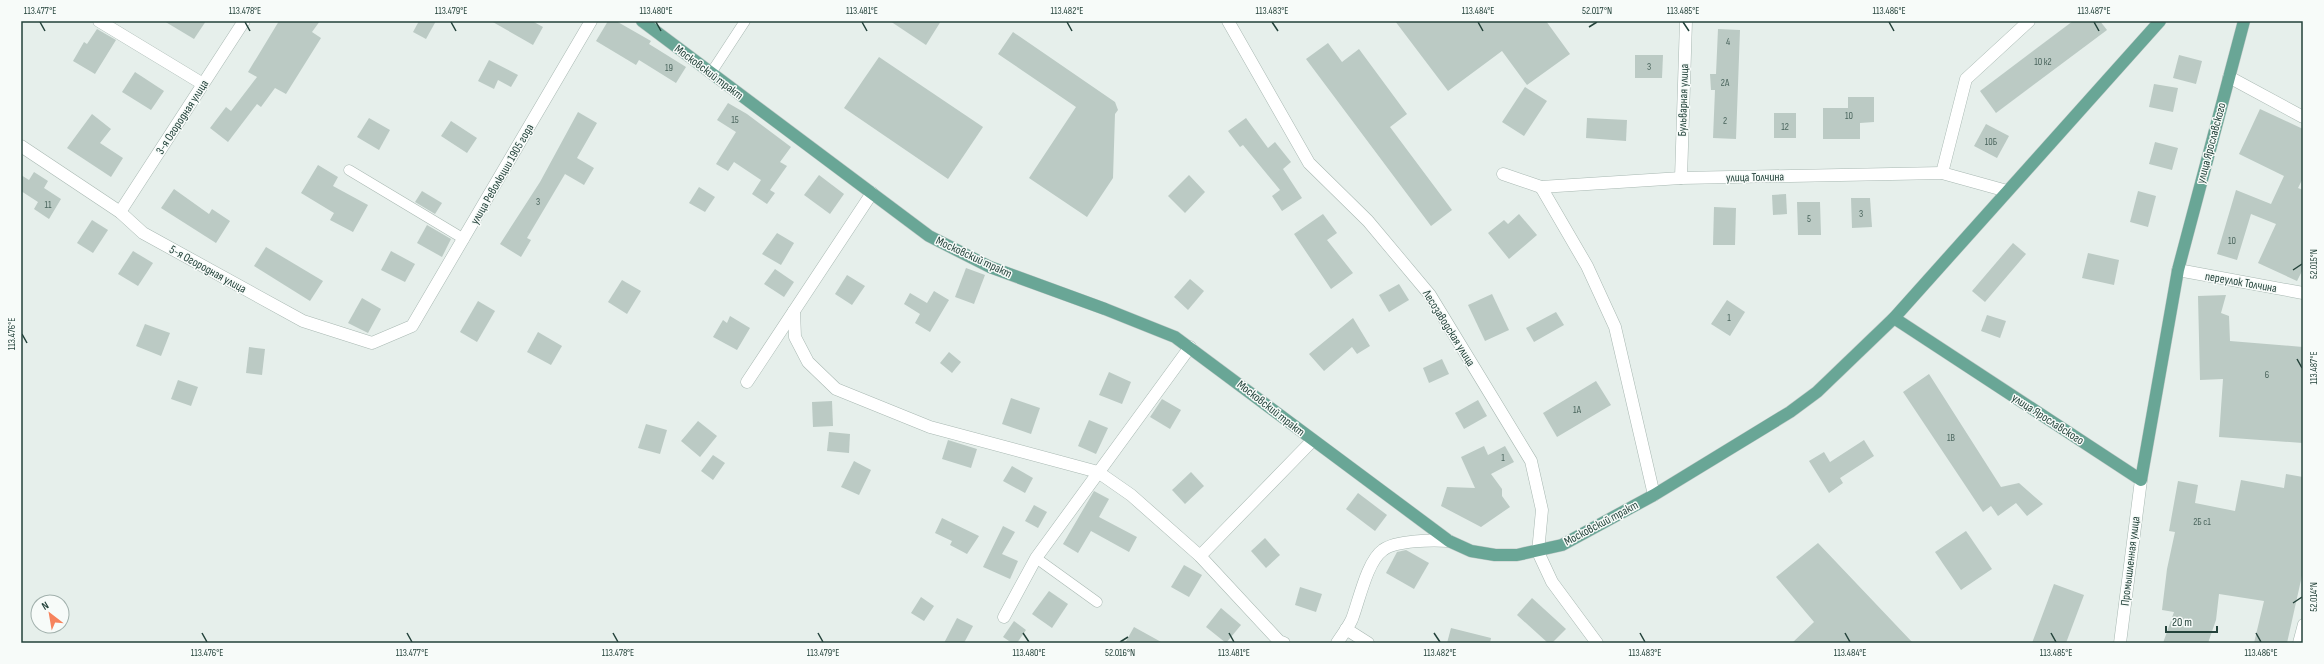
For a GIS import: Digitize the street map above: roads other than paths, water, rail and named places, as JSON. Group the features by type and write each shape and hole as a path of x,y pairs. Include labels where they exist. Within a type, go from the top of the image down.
{"main road":[{"name":"Московский тракт","path":"642,21 929,236 990,267 1105,309 1175,338 1190,347 1279,413 1312,441 1449,542 1471,551 1495,555 1517,555 1538,552 1562,545 1654,495 1795,408 1817,392 1894,318"},
{"path":"1894,318 2160,21"},
{"name":"улица Ярославского","path":"1894,318 2141,480 2178,270 2244,21"}],"street":[{"path":"99,21 203,84"},
{"name":"3-я Огородная улица","path":"120,212 244,21"},
{"name":"улица Революции 1905 года","path":"412,326 591,21"},
{"name":"Лесозаводская улица","path":"1228,21 1309,163 1368,221 1430,295 1531,461 1542,510 1538,552"},
{"name":"Бульварная улица","path":"1681,178 1686,21"},
{"path":"1942,173 1966,79 2028,21"},
{"path":"2229,77 2303,117"},
{"name":"5-я Огородная улица","path":"21,146 120,212 143,233 303,321 372,343 412,326"},
{"name":"улица Толчина","path":"1503,174 1542,187 1681,178 1942,173 2007,191"},
{"path":"1542,187 1587,266 1615,327 1654,495"},
{"path":"747,382 872,194"},
{"name":"переулок Толчина","path":"2178,270 2303,293"},
{"path":"794,311 794,338 808,362 836,389 930,428 1098,472 1131,495 1200,556 1279,641 1284,643"},
{"path":"1004,617 1036,558 1190,347"},
{"path":"1200,556 1312,441"},
{"name":"Промышленная улица","path":"2120,643 2141,480"},
{"path":"1337,643 1351,621 1366,576 1382,550 1396,544 1437,540 1449,542"},
{"path":"1538,552 1552,582 1597,643"},
{"path":"1346,629 1368,643"}],"lane":[{"path":"711,73 746,21"},
{"path":"349,170 464,239"},
{"path":"1036,558 1097,602"},
{"path":"2298,643 2303,624"}]}
